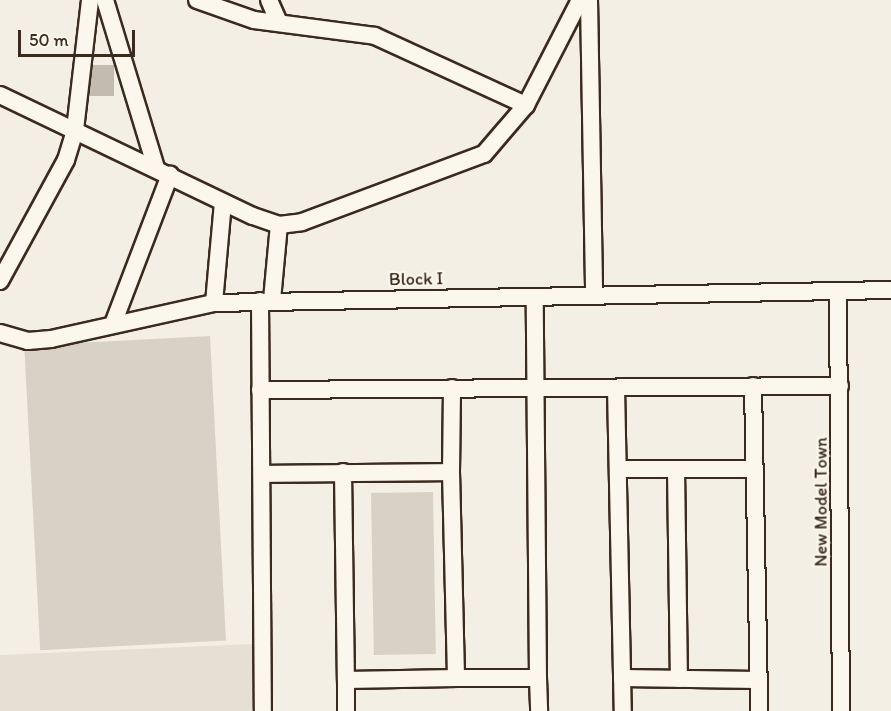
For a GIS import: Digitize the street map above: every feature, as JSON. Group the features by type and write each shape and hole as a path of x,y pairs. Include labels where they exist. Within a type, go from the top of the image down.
{"street":[{"path":"2,271 51,190 75,130 90,0"},
{"path":"105,0 163,171 114,324"},
{"path":"197,0 223,13 375,36 526,105"},
{"path":"269,0 279,22"},
{"path":"0,96 163,171 223,202 279,225 302,222 484,154 526,105 580,0"},
{"path":"590,0 594,295"},
{"path":"214,303 223,202"},
{"path":"263,711 260,390 266,301 279,225"},
{"name":"Block I","path":"0,333 28,341 214,303 594,295 838,293 891,290"},
{"name":"New Model Town","path":"838,293 841,711"},
{"path":"535,297 539,711"},
{"path":"753,386 759,711"},
{"path":"260,390 840,386"},
{"path":"452,388 451,471 456,678"},
{"path":"616,388 623,711"},
{"path":"618,469 755,469"},
{"path":"676,469 679,679"},
{"path":"262,474 451,471"},
{"path":"343,472 346,711"},
{"path":"346,680 538,678"},
{"path":"622,678 758,680"}],"shaded area":[{"path":"210,336 226,641 40,650 24,346"},
{"path":"433,492 436,654 374,655 371,493"},
{"path":"253,644 253,711 0,711 0,655"}],"building":[{"path":"85,65 114,65 114,96 85,96"}]}
